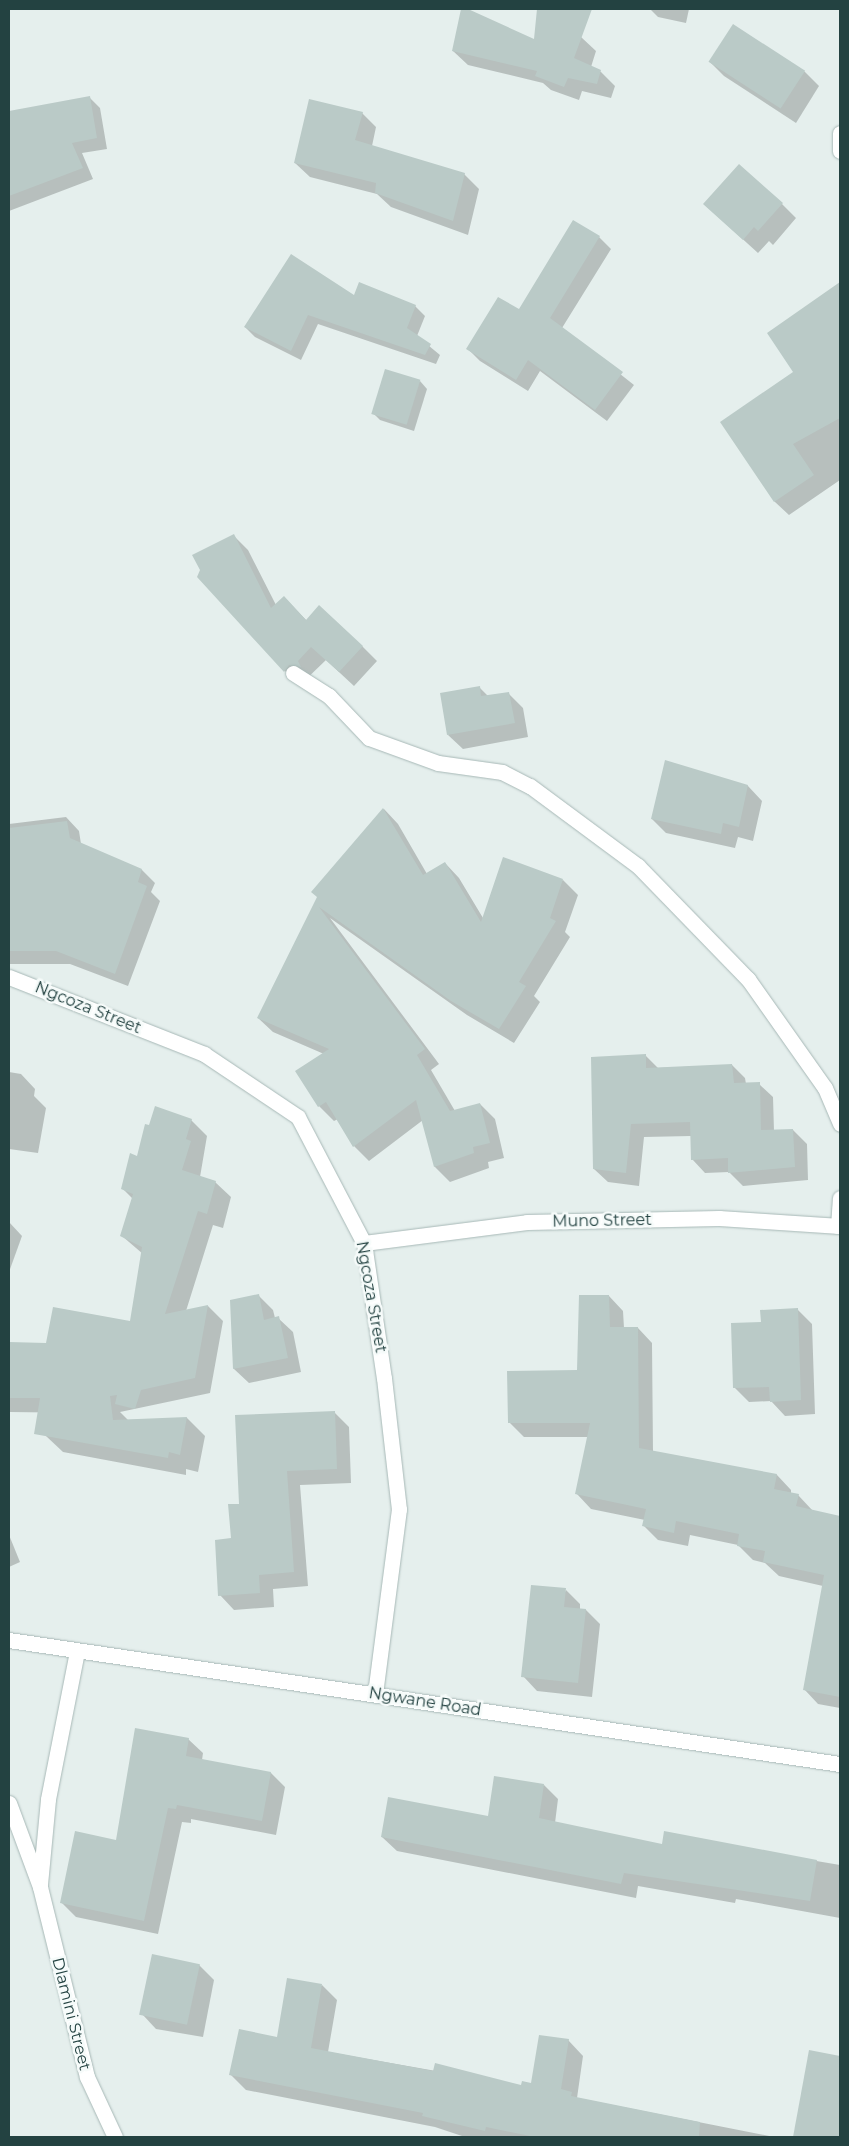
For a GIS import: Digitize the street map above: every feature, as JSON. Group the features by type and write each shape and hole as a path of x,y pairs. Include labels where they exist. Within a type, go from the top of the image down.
{"street":[{"path":"840,133 840,151"},
{"path":"293,673 329,696 369,738 438,764 502,772 530,786 638,866 748,979 825,1088 840,1124"},
{"name":"Ngcoza Street","path":"9,977 204,1054 298,1117 364,1243 384,1378 399,1509 375,1694"},
{"path":"839,1226 840,1198"},
{"name":"Muno Street","path":"364,1243 527,1222 719,1218 839,1226"},
{"name":"Ngwane Road","path":"9,1640 840,1764"},
{"name":"Dlamini Street","path":"40,1888 48,1800 77,1651"},
{"name":"Dlamini Street","path":"9,1804 40,1888 87,2077 115,2137"}],"building":[{"path":"461,9 468,9 534,39 537,9 592,9 574,58 601,70 597,84 568,78 564,87 535,76 537,71 452,51"},
{"path":"733,24 805,71 781,109 708,62"},
{"path":"90,96 97,138 72,143 83,168 9,196 9,111"},
{"path":"309,99 363,112 355,140 465,173 453,221 375,193 376,183 294,163"},
{"path":"739,164 783,203 758,231 754,227 743,240 703,204"},
{"path":"573,220 600,236 550,318 623,372 595,410 528,360 516,380 466,349 498,297 519,309"},
{"path":"291,254 354,295 359,282 416,305 407,328 431,344 425,355 308,315 291,351 244,327"},
{"path":"840,282 840,418 793,444 814,475 774,502 720,422 793,372 767,333"},
{"path":"385,369 420,380 407,425 371,414"},
{"path":"234,534 271,608 284,596 306,620 319,605 363,646 339,672 311,647 298,661 301,667 289,665 284,672 197,577 200,570 192,555"},
{"path":"480,686 481,696 509,692 515,723 447,735 440,693"},
{"path":"665,760 748,785 739,827 723,823 721,834 651,819"},
{"path":"383,808 423,875 445,862 481,922 503,857 563,879 550,918 556,921 519,982 526,986 499,1029 451,1001 319,907 425,1049 417,1055 450,1111 480,1103 490,1143 473,1147 474,1153 434,1167 416,1100 353,1147 326,1102 318,1107 295,1071 329,1049 257,1018 317,897 311,892"},
{"path":"67,821 70,838 142,869 138,882 147,886 115,974 56,951 9,951 9,828"},
{"path":"646,1054 646,1068 732,1064 734,1083 760,1082 761,1130 793,1129 795,1167 728,1173 728,1158 691,1160 690,1122 631,1124 626,1173 593,1169 591,1057"},
{"path":"155,1106 192,1119 186,1139 191,1141 182,1170 216,1181 207,1214 198,1211 165,1314 208,1305 195,1378 141,1390 135,1409 115,1404 117,1395 110,1396 113,1420 187,1417 180,1455 169,1452 168,1458 34,1434 40,1398 9,1398 9,1342 46,1343 53,1307 130,1321 142,1247 120,1236 133,1194 121,1189 130,1153 137,1156 145,1124 149,1125"},
{"path":"259,1294 264,1320 279,1316 288,1358 233,1369 230,1300"},
{"path":"579,1295 609,1295 610,1327 638,1327 639,1448 777,1474 774,1489 799,1494 796,1506 840,1516 840,1697 803,1690 824,1575 763,1562 765,1551 737,1546 739,1534 676,1521 674,1533 642,1526 646,1509 575,1494 590,1423 508,1423 507,1371 577,1370"},
{"path":"798,1308 801,1400 770,1402 769,1387 733,1388 731,1323 761,1322 760,1310"},
{"path":"335,1411 337,1469 287,1471 294,1572 259,1575 260,1593 218,1596 215,1540 231,1538 228,1504 239,1504 235,1415"},
{"path":"531,1585 566,1588 564,1607 586,1609 578,1683 521,1677"},
{"path":"135,1728 189,1738 186,1756 271,1772 262,1821 177,1805 176,1809 168,1808 144,1921 60,1903 75,1831 116,1840"},
{"path":"494,1776 544,1784 539,1818 662,1844 664,1831 817,1860 810,1901 624,1873 621,1884 381,1837 388,1797 488,1816"},
{"path":"152,1954 200,1964 187,2025 139,2015"},
{"path":"287,1978 322,1984 311,2048 433,2071 435,2063 521,2085 522,2081 531,2083 539,2035 569,2039 561,2089 572,2092 571,2096 700,2122 699,2137 535,2137 486,2127 485,2131 422,2116 423,2113 229,2075 239,2029 277,2037"},
{"path":"809,2050 840,2056 840,2137 793,2137"}]}
